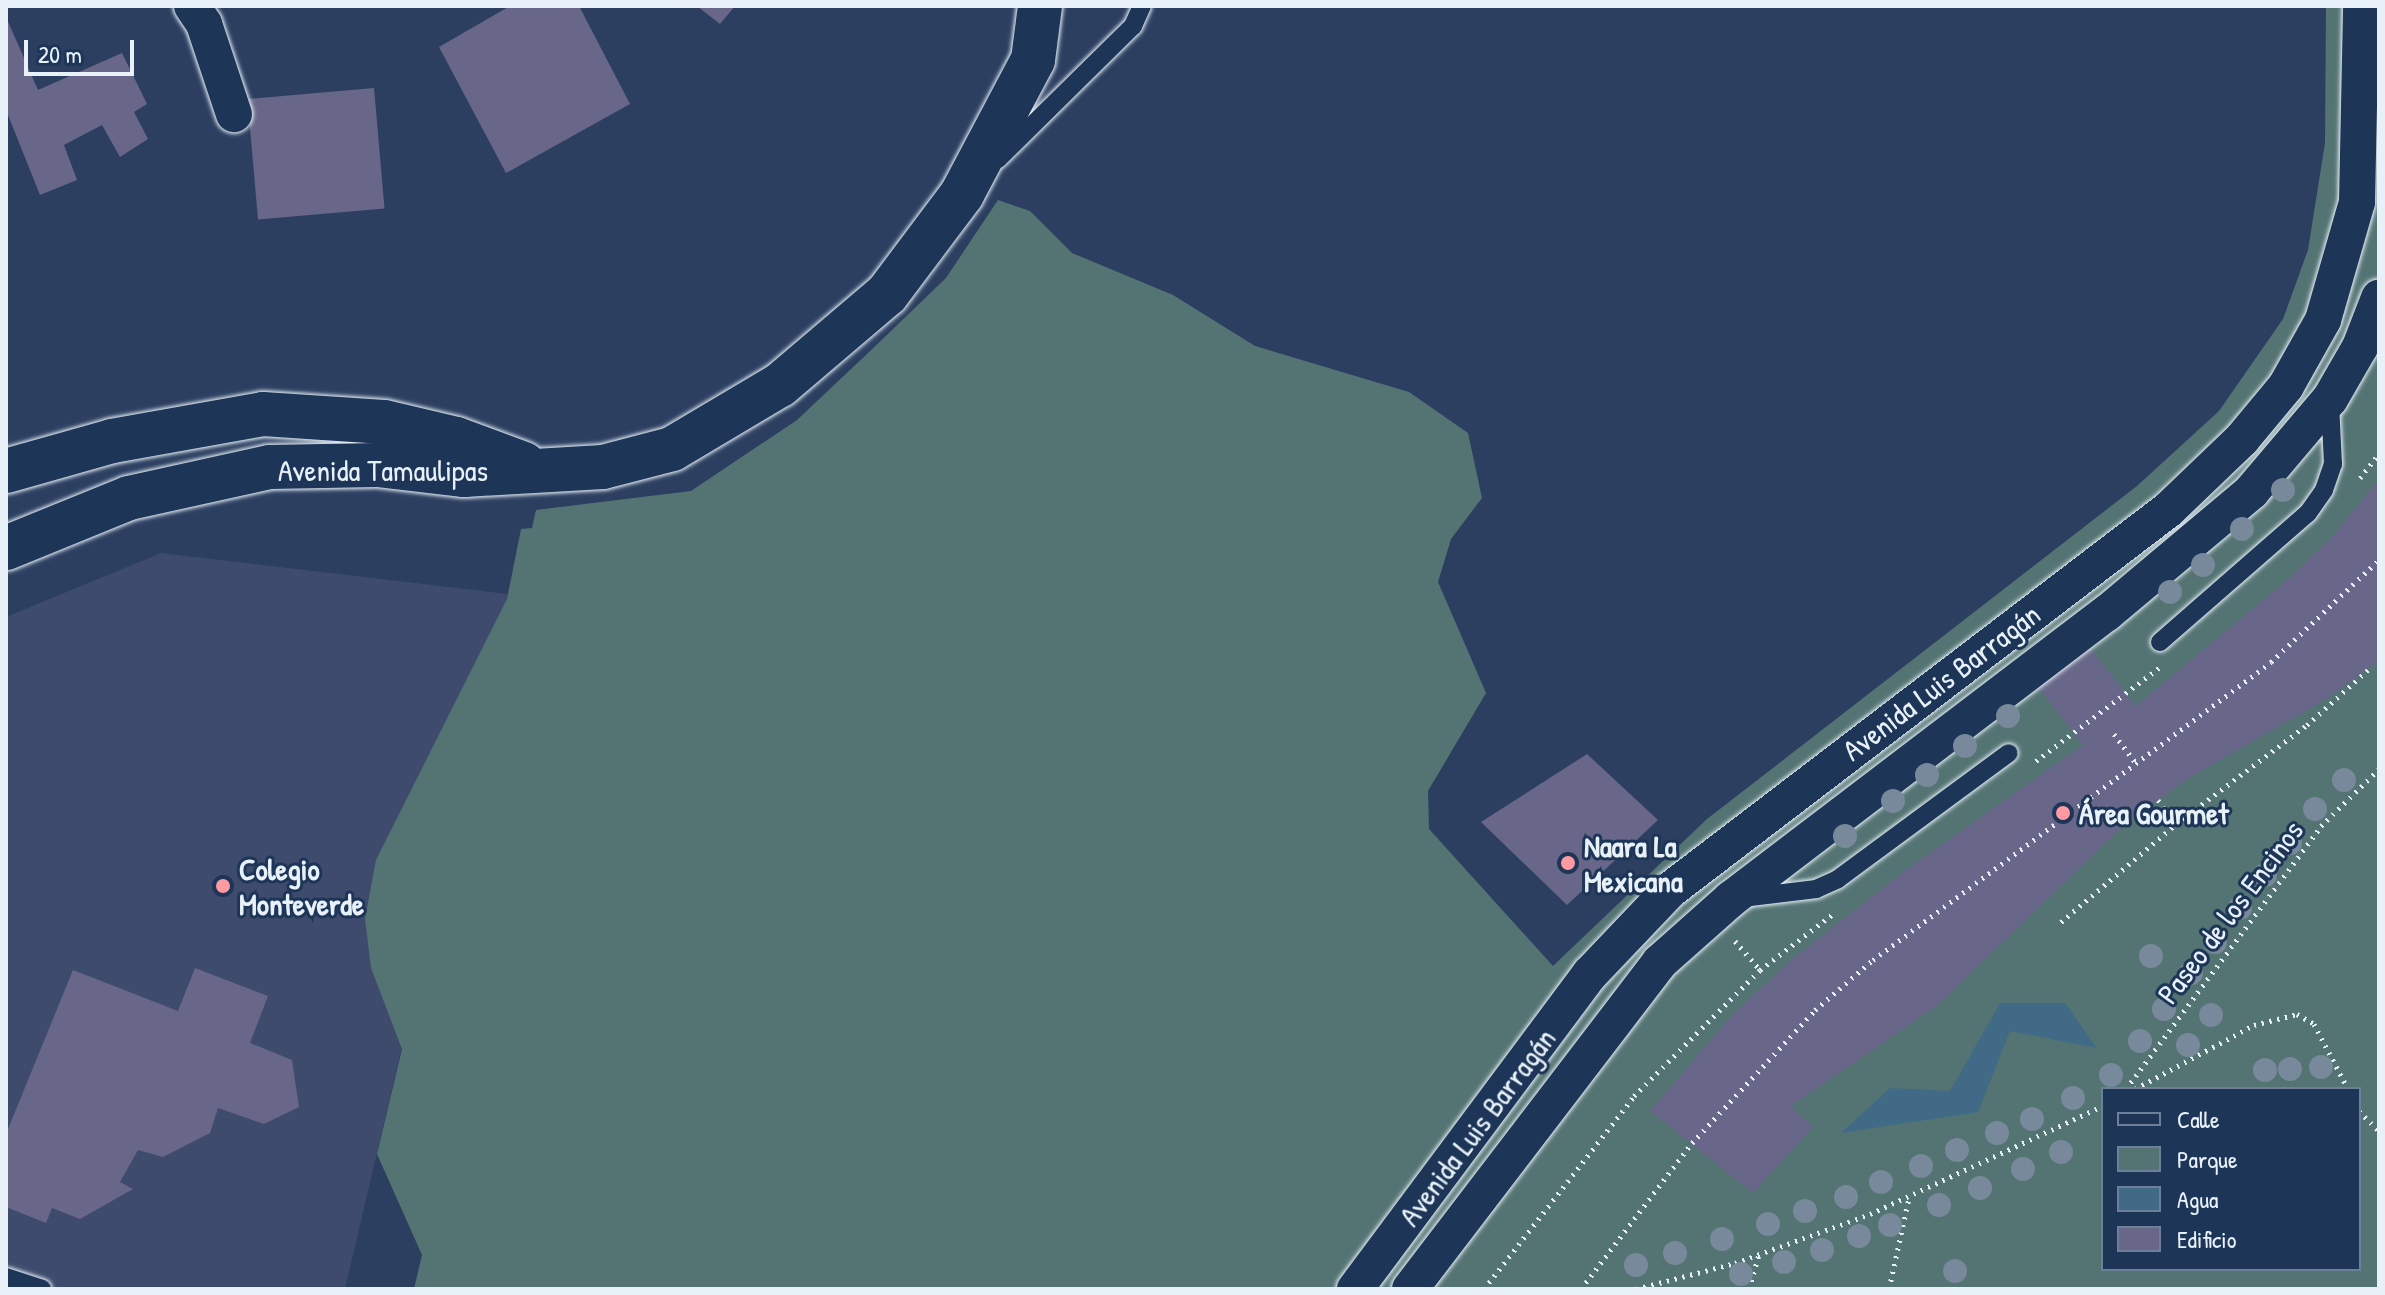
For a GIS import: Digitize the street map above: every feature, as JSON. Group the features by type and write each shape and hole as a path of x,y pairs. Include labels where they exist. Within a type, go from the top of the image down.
{"street":[{"path":"192,6 204,24 234,114"},
{"name":"Avenida Tamaulipas","path":"6,548 129,498 270,467 377,465 464,475 533,467 603,467 672,449 780,385 887,294 962,194 1033,60 1040,6"},
{"name":"Avenida Luis Barragán","path":"1355,1289 1590,974 1670,890 2168,510 2242,439 2309,347 2339,279 2357,202 2361,6"},
{"name":"Avenida Luis Barragán","path":"1410,1289 1620,1010 1660,962 1731,899 2199,538 2251,492 2339,384 2379,298"},
{"path":"2309,347 2339,384"},
{"name":"Avenida Tamaulipas","path":"6,471 112,441 263,414 384,422 456,439 533,467"}],"lane":[{"path":"962,194 1133,26 1142,6"},
{"path":"2160,642 2308,513 2324,490 2333,464 2339,384"},
{"path":"1731,899 1784,895 1838,879 2009,753"},
{"path":"6,1277 42,1289"}],"path":[{"path":"2353,486 2379,454"},
{"path":"1581,1289 1692,1143 1753,1072 1873,960 2271,662 2379,560"},
{"path":"2026,767 2167,661"},
{"path":"2061,922 2176,824 2307,725 2370,668"},
{"path":"2114,734 2137,764"},
{"name":"Paseo de los Encinos","path":"2127,1087 2321,826 2379,769"},
{"path":"2158,800 2176,824"},
{"path":"1484,1289 1604,1131 1760,970 1836,912"},
{"path":"2139,1087 2254,1025 2297,1014 2314,1024 2347,1087"},
{"path":"1636,1289 1759,1254 1909,1197 2101,1107"},
{"path":"2361,1113 2379,1131"},
{"path":"1889,1289 1909,1197"},
{"path":"1749,1289 1759,1254"}],"shaded area":[{"name":"Colegio Monteverde","path":"161,553 508,594 345,1289 6,1289 6,617"}],"green space":[{"path":"2326,6 2379,6 2379,1289 414,1289 422,1255 377,1154 402,1049 371,968 365,919 376,860 507,599 521,529 532,528 536,510 691,491 797,420 946,278 998,200 1030,211 1072,253 1173,295 1255,346 1409,392 1468,433 1482,498 1451,539 1438,582 1486,693 1428,791 1429,829 1553,966 1707,819 2137,486 2219,411 2283,319 2308,250 2325,143"}],"water":[{"path":"2000,1003 2065,1003 2097,1048 2010,1031 1978,1112 1841,1133 1890,1088 1950,1091"}],"building":[{"path":"510,6 579,6 630,104 506,173 439,47"},
{"path":"697,6 735,6 720,24"},
{"path":"6,17 38,90 122,53 147,104 134,112 148,139 120,157 102,125 64,145 77,180 40,195 6,110"},
{"path":"374,88 385,209 258,220 247,99"},
{"name":"Área Gourmet","path":"2379,479 2379,660 2328,698 2189,778 2123,826 1938,1005 1791,1106 1813,1127 1753,1193 1650,1111 1734,1013 1790,961 1903,872 2083,745 2038,687 2090,648 2136,706 2287,580 2331,538"},
{"name":"Naara La Mexicana","path":"1587,754 1658,820 1567,905 1481,822"},
{"path":"195,968 268,996 250,1043 292,1060 299,1107 264,1124 218,1108 210,1133 163,1157 138,1150 120,1182 133,1189 80,1219 52,1208 46,1223 6,1207 6,1134 73,970 178,1011"}],"place":[{"name":"Área Gourmet","path":"2063,813"},
{"name":"Naara La Mexicana","path":"1568,863"},
{"name":"Colegio Monteverde","path":"223,886"}]}
